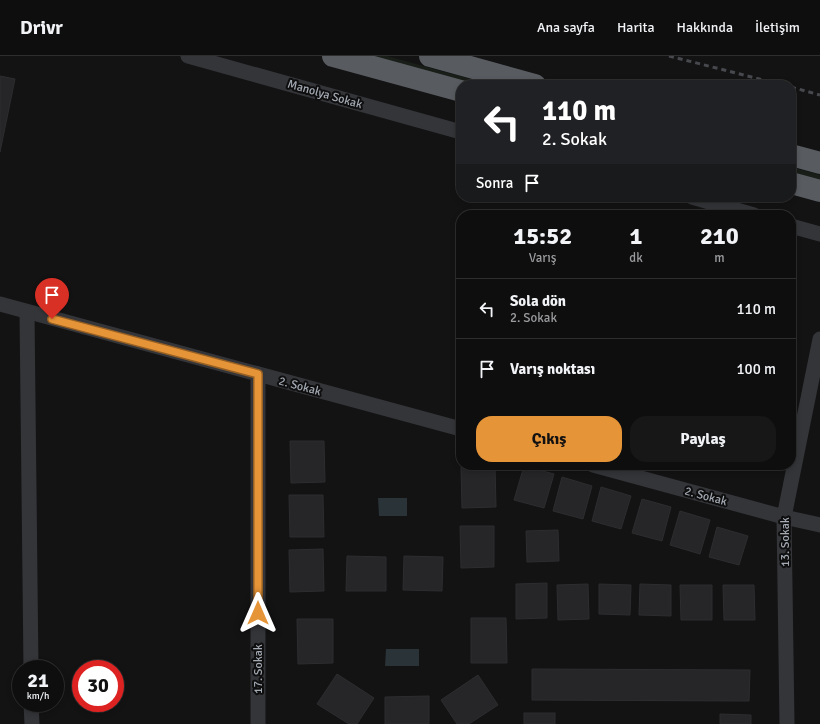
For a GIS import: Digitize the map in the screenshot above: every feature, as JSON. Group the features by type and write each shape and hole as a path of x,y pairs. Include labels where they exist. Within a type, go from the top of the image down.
{"highway":[{"path":"333,56 456,90"},
{"path":"430,56 517,80"},
{"path":"796,156 820,163"},
{"path":"796,184 820,191"}],"street":[{"name":"Manolya Sokak","path":"188,56 456,131"},
{"path":"709,202 737,210"},
{"path":"796,227 820,234"},
{"name":"2. Sokak","path":"0,304 456,428"},
{"path":"27,312 31,660"},
{"name":"13. Sokak","path":"796,458 820,339"},
{"name":"17. Sokak","path":"258,374 258,724"},
{"name":"2. Sokak","path":"610,470 784,517 820,525"},
{"name":"13. Sokak","path":"788,724 784,517 794,470"},
{"path":"31,712 32,724"}],"shaded area":[{"path":"365,56 387,56 474,80 456,81"},
{"path":"796,168 820,175 820,182 796,175"},
{"path":"378,498 407,498 407,516 379,516"},
{"path":"386,649 419,649 419,666 385,666"}],"building":[{"path":"0,76 15,79 0,152"},
{"path":"290,441 324,441 325,482 291,483"},
{"path":"461,470 495,470 496,507 462,508"},
{"path":"523,470 539,470 554,474 544,508 514,500"},
{"path":"562,477 592,486 583,519 553,511"},
{"path":"601,487 631,496 621,529 592,521"},
{"path":"289,495 323,495 324,537 290,537"},
{"path":"642,499 671,507 662,541 632,533"},
{"path":"680,511 710,520 700,554 670,545"},
{"path":"460,526 494,526 494,567 461,568"},
{"path":"717,527 748,536 739,565 709,557"},
{"path":"558,530 559,561 527,562 526,531"},
{"path":"323,549 324,591 290,592 289,550"},
{"path":"347,556 386,557 386,591 346,591"},
{"path":"404,556 443,557 442,591 403,590"},
{"path":"547,583 547,618 516,619 516,584"},
{"path":"588,584 589,619 558,620 557,585"},
{"path":"599,584 631,585 630,615 599,614"},
{"path":"640,584 671,585 671,616 639,615"},
{"path":"680,585 712,585 712,620 681,620"},
{"path":"723,585 754,585 755,620 724,620"},
{"path":"471,618 506,618 507,663 471,663"},
{"path":"297,619 333,619 333,663 298,664"},
{"path":"532,669 750,670 749,701 532,700"},
{"path":"337,674 374,698 357,724 349,724 317,704"},
{"path":"478,675 498,705 469,724 457,724 441,700"},
{"path":"429,696 429,724 385,724 385,697"},
{"path":"524,713 555,713 555,724 524,724"},
{"path":"720,714 751,715 751,724 720,724"}],"railway":[{"path":"669,56 763,80"},
{"path":"796,88 820,95"}],"route":[{"path":"52,319 258,374 258,613"}]}
